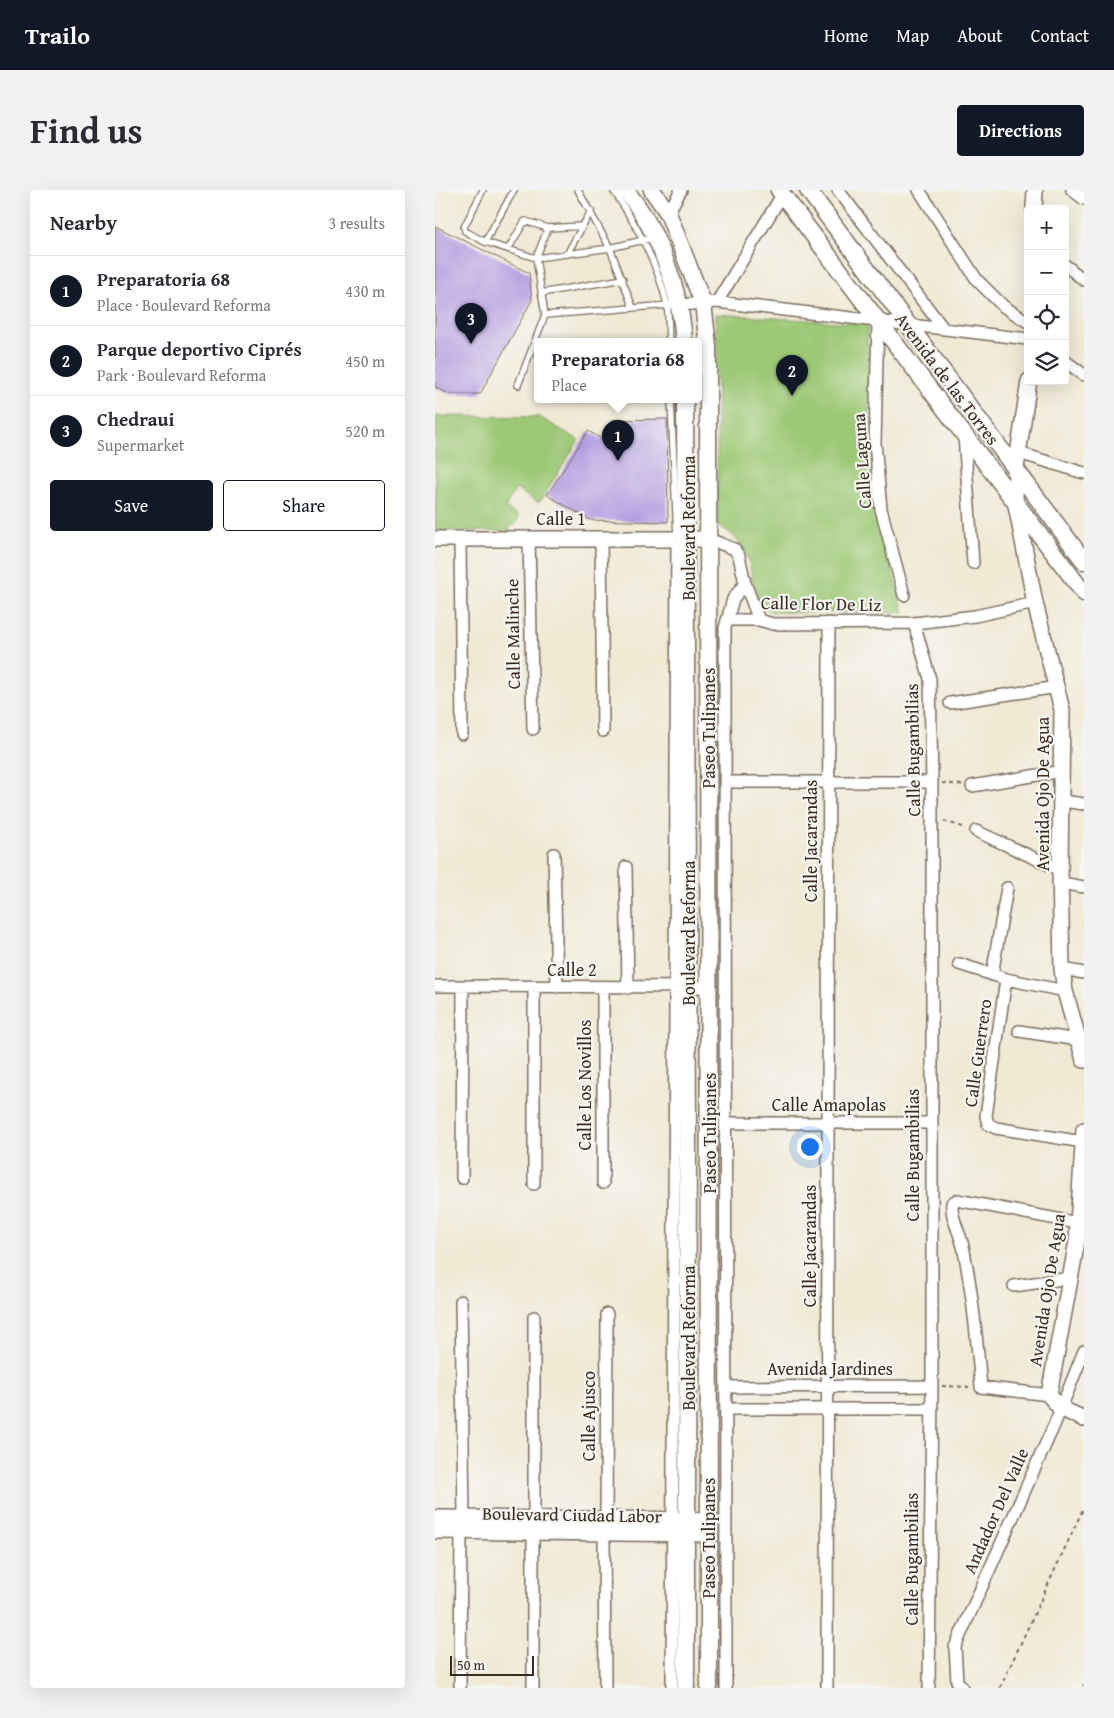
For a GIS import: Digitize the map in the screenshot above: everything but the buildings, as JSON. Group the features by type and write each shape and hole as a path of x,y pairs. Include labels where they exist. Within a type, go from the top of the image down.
{"main road":[{"path":"625,190 649,238 683,338"},
{"name":"Boulevard Reforma","path":"653,190 668,213 710,303 708,346 709,1688"},
{"name":"Avenida de las Torres","path":"808,190 908,324 1017,461 1084,561"},
{"name":"Avenida de las Torres","path":"780,192 1084,593"},
{"name":"Boulevard Reforma","path":"685,403 682,537 680,1528 687,1688"}],"street":[{"path":"668,213 681,190"},
{"path":"838,190 943,328"},
{"path":"919,190 977,280 1003,306 1024,319"},
{"path":"1034,205 1035,190"},
{"path":"1072,190 1084,199"},
{"path":"710,303 780,192"},
{"path":"1069,267 1084,280"},
{"path":"673,305 710,303 1024,338"},
{"name":"Calle Laguna","path":"878,321 875,443 881,509 904,595"},
{"path":"1069,364 1084,375"},
{"name":"Avenida Ojo De Agua","path":"1028,385 1017,461 1015,500 1035,603 1058,687 1063,730 1062,969 1065,991 1084,1060"},
{"path":"964,433 973,563"},
{"path":"1017,461 1084,473"},
{"name":"Calle 1","path":"435,539 682,537 709,539"},
{"name":"Calle Malinche","path":"529,538 533,729"},
{"path":"601,538 603,731"},
{"path":"460,539 462,734"},
{"path":"709,539 735,549 739,556 745,583 759,620"},
{"name":"Paseo Tulipanes","path":"726,1688 727,620 733,599 745,583"},
{"name":"Calle Flor De Liz","path":"727,620 759,620 773,624 914,623 975,616 1035,603"},
{"name":"Calle Jacarandas","path":"827,1688 826,1409 829,623"},
{"name":"Calle Bugambilias","path":"914,623 930,679 932,782 932,1386 929,1688"},
{"path":"950,704 1058,687"},
{"path":"972,786 1062,771"},
{"path":"727,782 932,782"},
{"path":"1062,801 1084,804"},
{"path":"976,831 1061,877 1084,887"},
{"path":"554,854 557,987"},
{"path":"626,867 628,988"},
{"path":"992,975 1007,888"},
{"path":"959,964 1006,979 1065,991"},
{"path":"1062,969 1084,973"},
{"name":"Calle Guerrero","path":"1006,979 985,1116 988,1124 996,1128 1083,1145"},
{"name":"Calle 2","path":"435,986 709,988"},
{"path":"462,1178 463,986"},
{"path":"534,987 534,1184"},
{"name":"Calle Los Novillos","path":"603,988 603,1183"},
{"path":"1019,1031 1077,1040"},
{"name":"Calle Amapolas","path":"727,1122 931,1123"},
{"name":"Avenida Ojo De Agua","path":"1049,1395 1070,1278 1080,1242 1078,1223 1083,1145"},
{"path":"1078,1223 957,1200 952,1203 951,1209 962,1238 972,1290 981,1388 1049,1395 1060,1408 1084,1419"},
{"path":"1013,1286 1070,1278"},
{"path":"460,1688 463,1525 461,1301"},
{"name":"Calle Ajusco","path":"605,1688 607,1314"},
{"path":"533,1688 534,1317"},
{"name":"Andador Del Valle","path":"961,1687 957,1681 955,1647 1084,1351"},
{"name":"Avenida Jardines","path":"727,1387 932,1386"},
{"path":"727,1409 931,1409"},
{"name":"Boulevard Ciudad Labor","path":"435,1518 463,1525 709,1527"},
{"name":"Boulevard Ciudad Labor","path":"435,1532 463,1525"},
{"path":"672,1688 680,1528"}],"lane":[{"path":"483,190 464,227 465,231 485,242 536,258 610,248 649,238 613,190"},
{"path":"485,242 513,190"},
{"path":"578,190 610,248 633,308"},
{"path":"567,254 591,211"},
{"path":"508,249 525,221 549,228 582,226"},
{"path":"536,338 545,315 536,258 549,228"},
{"path":"541,293 623,279"},
{"path":"545,315 673,305 669,338"},
{"path":"518,385 534,344"},
{"path":"671,403 682,537"}],"path":[{"path":"932,782 972,786"},
{"path":"932,817 976,831"},
{"path":"932,1386 981,1388"},
{"path":"1000,1688 1084,1507"},
{"path":"1083,1688 1084,1684"}],"green space":[{"path":"716,314 867,324 870,469 877,519 904,613 772,612 758,599 748,557 744,549 733,535 718,525"},
{"path":"435,416 539,417 579,440 539,503 516,489 505,507 519,516 515,525 510,525 510,531 435,531"}],"place":[{"name":"Chedraui","path":"471,344"},
{"name":"Parque deportivo Ciprés","path":"792,396"},
{"name":"Preparatoria 68","path":"618,461"}]}
